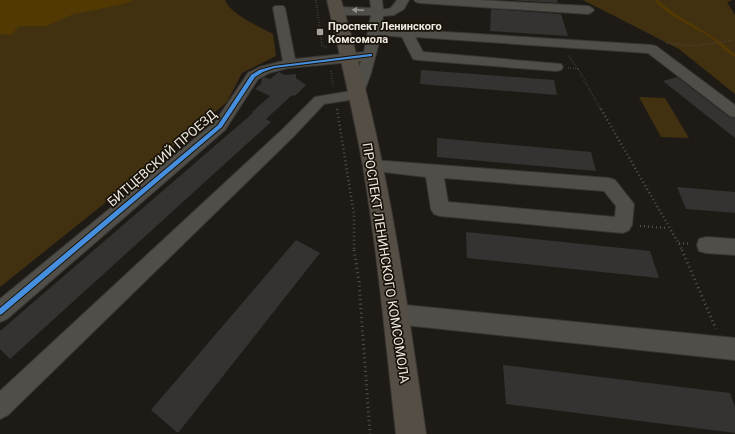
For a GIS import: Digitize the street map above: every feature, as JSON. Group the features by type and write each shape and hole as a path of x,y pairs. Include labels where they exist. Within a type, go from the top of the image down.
{"main road":[{"name":"ПРОСПЕКТ ЛЕНИНСКОГО КОМСОМОЛА","path":"336,6 373,166 411,434"}],"street":[{"path":"336,6 356,10 377,6 390,13 400,7 400,3 403,0"},
{"path":"420,0 588,10"},
{"path":"0,407 289,132 320,100 357,95 370,55 377,6"},
{"path":"279,8 290,65"},
{"path":"374,31 652,49 735,112"},
{"path":"406,33 418,56 556,67"},
{"name":"БИТЦЕВСКИЙ ПРОЕЗД","path":"0,312 220,126 253,76 261,71 290,65 370,55"},
{"path":"373,166 609,185 625,204 623,225 440,209 434,171"},
{"path":"706,245 735,247"},
{"path":"395,314 730,348"}],"path":[{"path":"316,0 321,24 320,29 322,45 327,48 336,98 338,121 354,215 355,234 353,246 359,282 370,434"},
{"path":"652,49 651,41 696,46 735,40"},
{"path":"556,67 578,69 668,228 679,243 730,348"},
{"path":"623,225 668,228"}],"shaded area":[{"path":"0,0 225,0 228,5 239,15 273,34 276,56 242,73 227,102 115,195 0,287"},
{"path":"0,0 133,0 127,3 71,15 47,26 19,26 11,35 0,34"},
{"path":"583,0 733,0 727,2 735,15 735,94 679,49"},
{"path":"639,97 665,98 689,138 661,137"}],"building":[{"path":"506,0 557,0 558,3"},
{"path":"491,9 561,14 568,36 490,31"},
{"path":"421,70 554,80 557,95 420,84"},
{"path":"279,72 285,75 296,74 296,78 306,85 296,95 291,96 266,119 271,122 10,359 0,349 0,331 253,113 252,112 270,96 255,89 261,84 262,78 264,77 270,79"},
{"path":"677,77 729,117 735,118 735,138 663,81"},
{"path":"437,138 591,152 596,171 437,157"},
{"path":"677,187 735,192 735,213 686,209"},
{"path":"466,232 650,251 659,278 467,258"},
{"path":"296,240 320,253 178,433 151,410"},
{"path":"503,365 730,393 735,407 735,433 506,404"}],"waterway":[{"path":"656,0 667,10 713,38 735,56"}],"cycle path":[{"path":"0,312 220,126 253,76 261,71 274,67 370,55"}],"place":[{"name":"Проспект Ленинского Комсомола","path":"320,32"}]}
